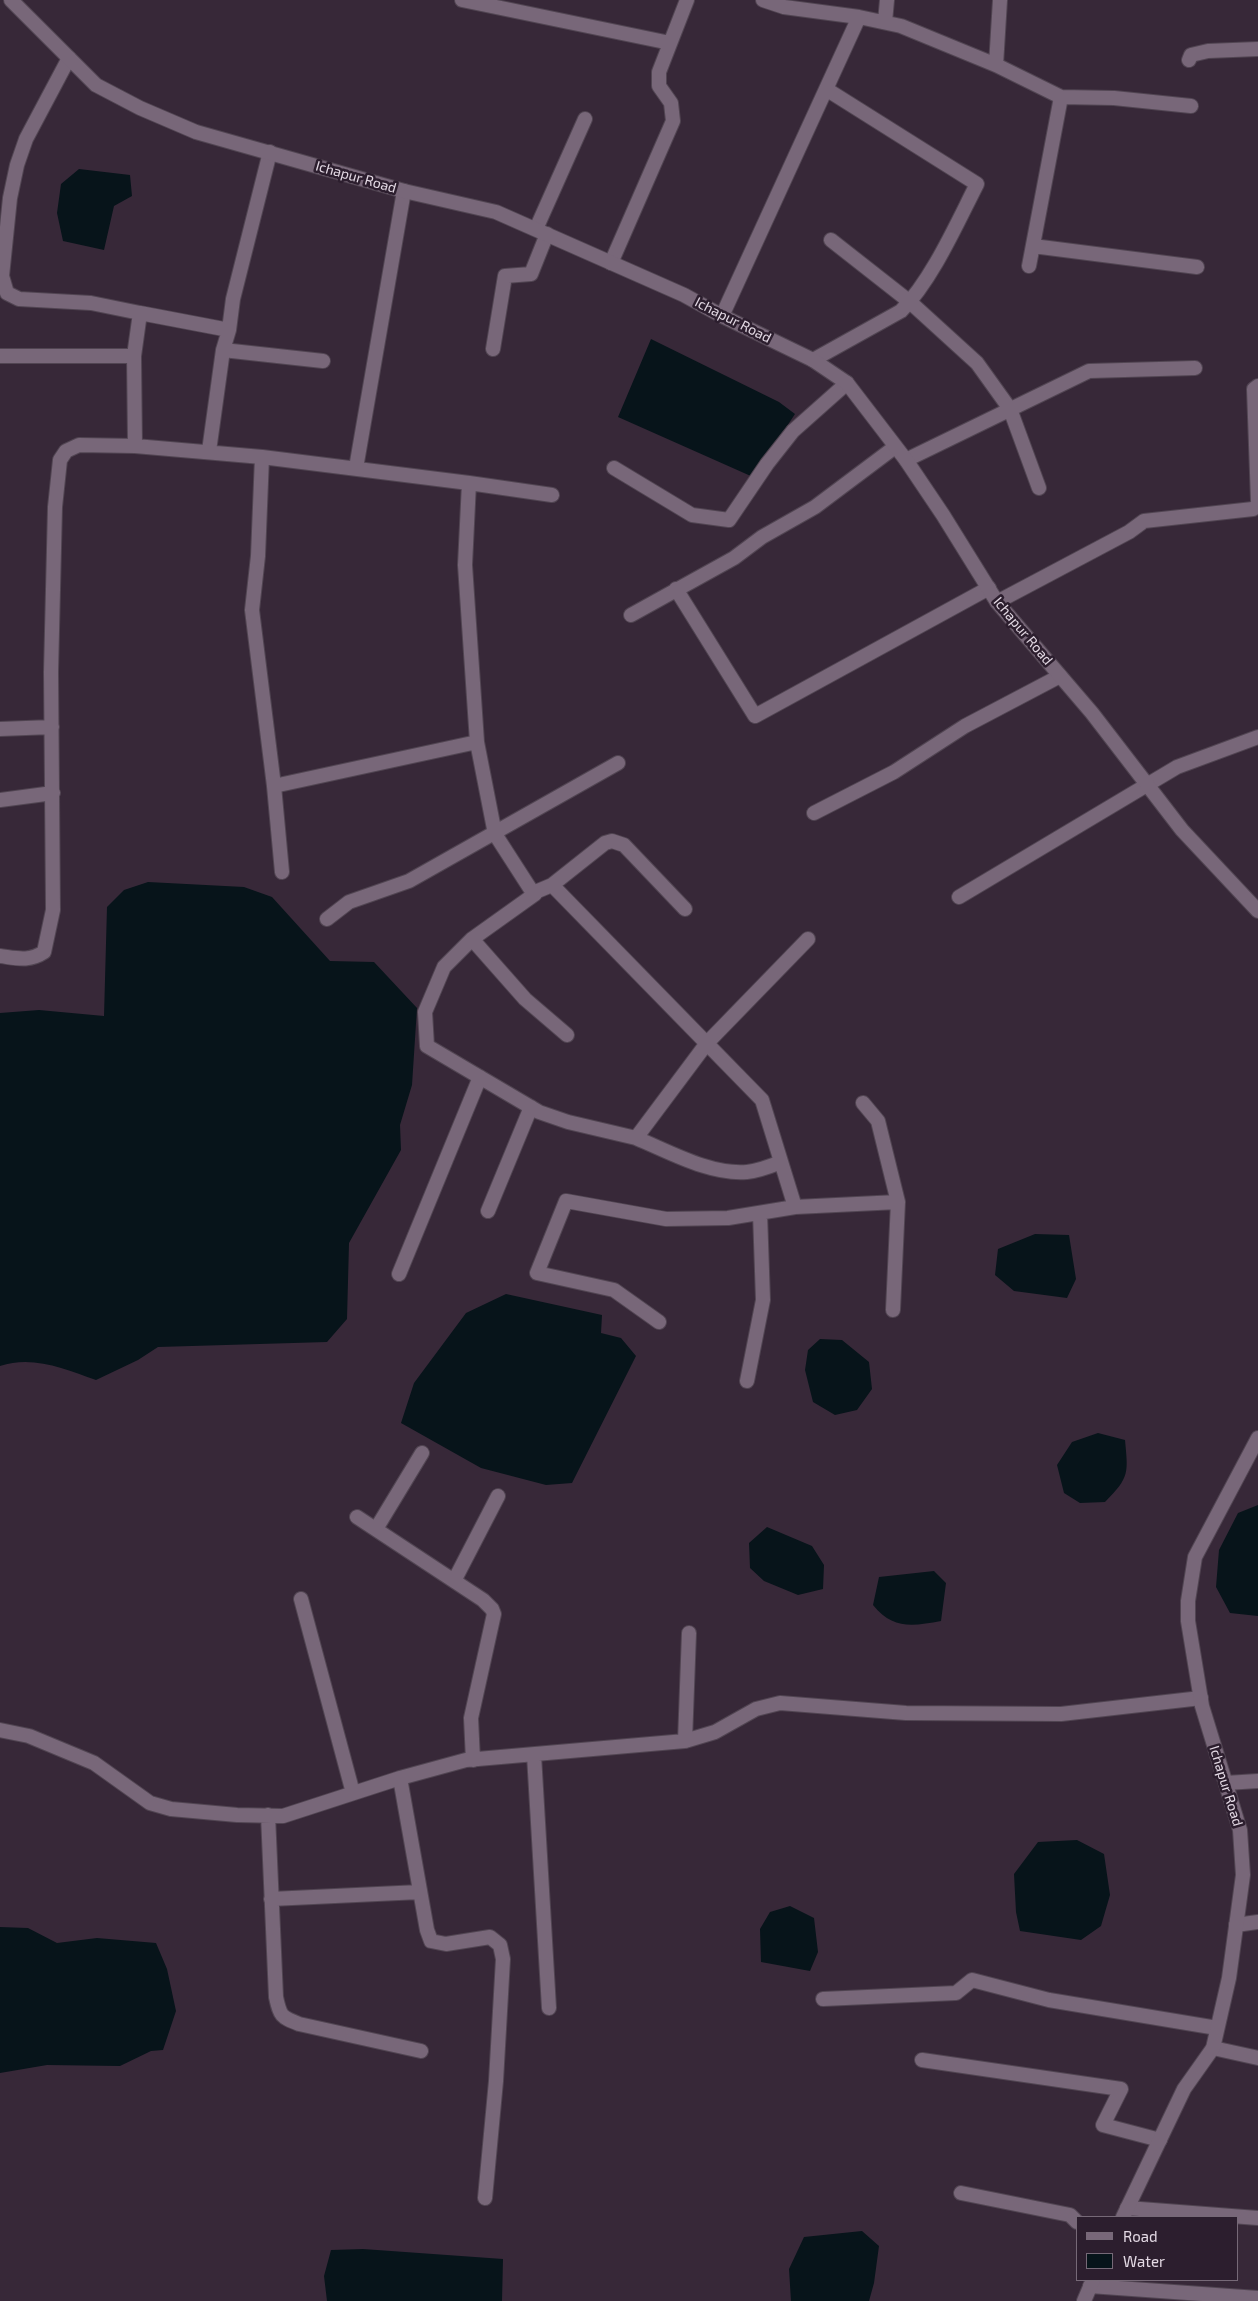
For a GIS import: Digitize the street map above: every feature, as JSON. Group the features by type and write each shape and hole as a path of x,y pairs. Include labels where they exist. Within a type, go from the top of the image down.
{"street":[{"name":"Ichapur Road","path":"12,0 96,85 140,108 196,132 404,191 496,212 684,295 722,316 812,360 847,383 906,460 997,602 1092,713 1182,830 1258,911"},
{"path":"462,0 670,42"},
{"path":"611,263 673,121 671,103 659,86 659,72 687,0"},
{"path":"763,0 885,22 928,37 996,65 1061,97 1114,98 1191,106"},
{"path":"885,22 887,0"},
{"path":"996,65 1000,0"},
{"path":"722,316 859,17"},
{"path":"1190,60 1191,55 1202,52 1258,49"},
{"path":"69,58 26,139 16,165 10,198 2,276 7,293 19,299 91,303 229,330"},
{"path":"812,360 901,311 910,302 940,254 977,184 826,89"},
{"path":"1029,266 1061,97"},
{"path":"493,349 505,276 531,274 541,232 585,119"},
{"path":"209,451 223,350 229,330 233,299 270,152"},
{"path":"356,468 404,191"},
{"path":"831,240 910,302 977,363 1010,409 1039,488"},
{"path":"1033,246 1197,267"},
{"path":"134,446 134,356 140,314"},
{"path":"223,350 323,361"},
{"path":"0,356 134,356"},
{"path":"906,460 1089,371 1194,368"},
{"path":"614,468 692,515 729,520 767,464 793,431 847,383"},
{"path":"1258,386 1254,389 1258,501"},
{"path":"0,956 27,960 36,958 44,952 52,910 55,507 60,460 66,451 79,445 134,446 209,451 356,468 552,495"},
{"path":"631,615 734,558 762,537 815,507 895,447"},
{"path":"262,456 258,556 252,610 274,786 282,872"},
{"path":"469,483 465,565 476,742 495,834 535,894"},
{"path":"997,602 1129,532 1144,521 1253,510 1258,505"},
{"path":"676,590 755,716 988,588"},
{"path":"814,813 894,772 965,726 1060,676"},
{"path":"0,729 52,727"},
{"path":"959,897 1177,767 1258,738"},
{"path":"274,786 476,742"},
{"path":"327,919 349,902 409,881 618,763"},
{"path":"0,800 52,792"},
{"path":"685,909 624,845 612,841 605,844 552,884 472,939 444,968 425,1012 427,1046 531,1107 568,1122 636,1138 704,1165 732,1172 749,1172 781,1162"},
{"path":"552,884 762,1100 796,1207"},
{"path":"472,939 525,999 567,1036"},
{"path":"636,1138 707,1043 808,939"},
{"path":"399,1274 480,1077"},
{"path":"863,1103 878,1121 898,1202 893,1310"},
{"path":"488,1211 531,1107"},
{"path":"659,1322 614,1290 537,1273 566,1201 666,1219 728,1218 796,1207 898,1202"},
{"path":"747,1381 763,1300 760,1213"},
{"name":"Ichapur Road","path":"1125,2212 1184,2089 1213,2048 1229,1978 1243,1875 1242,1849 1240,1830 1200,1698 1188,1621 1190,1576 1195,1557 1258,1438"},
{"path":"376,1530 422,1453"},
{"path":"454,1581 498,1496"},
{"path":"357,1517 483,1600 492,1609 494,1614 471,1718 473,1760"},
{"path":"301,1599 353,1793"},
{"path":"685,1741 689,1633"},
{"path":"0,1730 29,1736 94,1763 150,1803 170,1809 237,1815 283,1816 400,1778 473,1760 685,1741 715,1732 756,1709 780,1703 906,1713 1061,1714 1200,1698"},
{"path":"534,1754 549,2008"},
{"path":"400,1778 426,1930 431,1941 446,1944 490,1937 500,1945 503,1958 496,2081 484,2198"},
{"path":"1226,1783 1258,1781"},
{"path":"268,1815 276,1997 280,2013 285,2019 299,2024 421,2051"},
{"path":"271,1899 420,1892"},
{"path":"1236,1925 1258,1922"},
{"path":"823,1998 956,1993 972,1980 1049,2000 1217,2028"},
{"path":"1213,2048 1258,2058"},
{"path":"922,2060 1122,2089 1103,2125 1160,2140"},
{"path":"960,2193 1070,2215 1076,2221"},
{"path":"1125,2212 1214,2216"},
{"path":"1238,2217 1258,2218"},
{"path":"1084,2301 1092,2283 1258,2298"}],"water":[{"path":"79,169 130,175 132,196 114,206 104,250 63,241 57,213 61,184"},
{"path":"651,339 779,402 795,414 753,477 618,417"},
{"path":"148,882 244,887 272,897 330,961 374,962 417,1008 412,1085 400,1125 401,1150 349,1243 347,1319 327,1342 158,1347 138,1360 96,1380 61,1368 37,1363 12,1363 0,1366 0,1013 39,1010 104,1016 107,907 124,890"},
{"path":"1035,1234 1069,1235 1076,1279 1067,1298 1014,1291 995,1275 998,1249"},
{"path":"506,1294 602,1315 601,1333 621,1338 636,1356 572,1483 546,1485 481,1468 401,1423 414,1383 466,1313"},
{"path":"820,1339 842,1340 869,1362 872,1389 857,1410 835,1415 813,1402 805,1370 808,1350"},
{"path":"1098,1433 1125,1440 1126,1474 1119,1486 1105,1502 1080,1503 1064,1493 1057,1465 1072,1442"},
{"path":"1258,1505 1258,1616 1230,1613 1216,1587 1219,1550 1238,1513"},
{"path":"767,1527 812,1546 824,1565 823,1589 798,1595 764,1581 750,1568 749,1543"},
{"path":"934,1571 946,1583 941,1621 912,1625 904,1624 888,1619 873,1605 879,1577"},
{"path":"1077,1840 1104,1854 1110,1895 1101,1926 1081,1940 1020,1931 1016,1912 1014,1874 1038,1842"},
{"path":"790,1906 814,1918 818,1952 810,1971 761,1962 760,1929 770,1912"},
{"path":"0,1927 28,1928 57,1943 97,1938 156,1943 167,1969 176,2011 163,2050 151,2051 120,2066 47,2065 0,2073"},
{"path":"862,2231 879,2246 874,2283 869,2301 791,2301 789,2269 804,2237"},
{"path":"363,2249 503,2259 502,2301 327,2301 324,2276 331,2250"}]}
